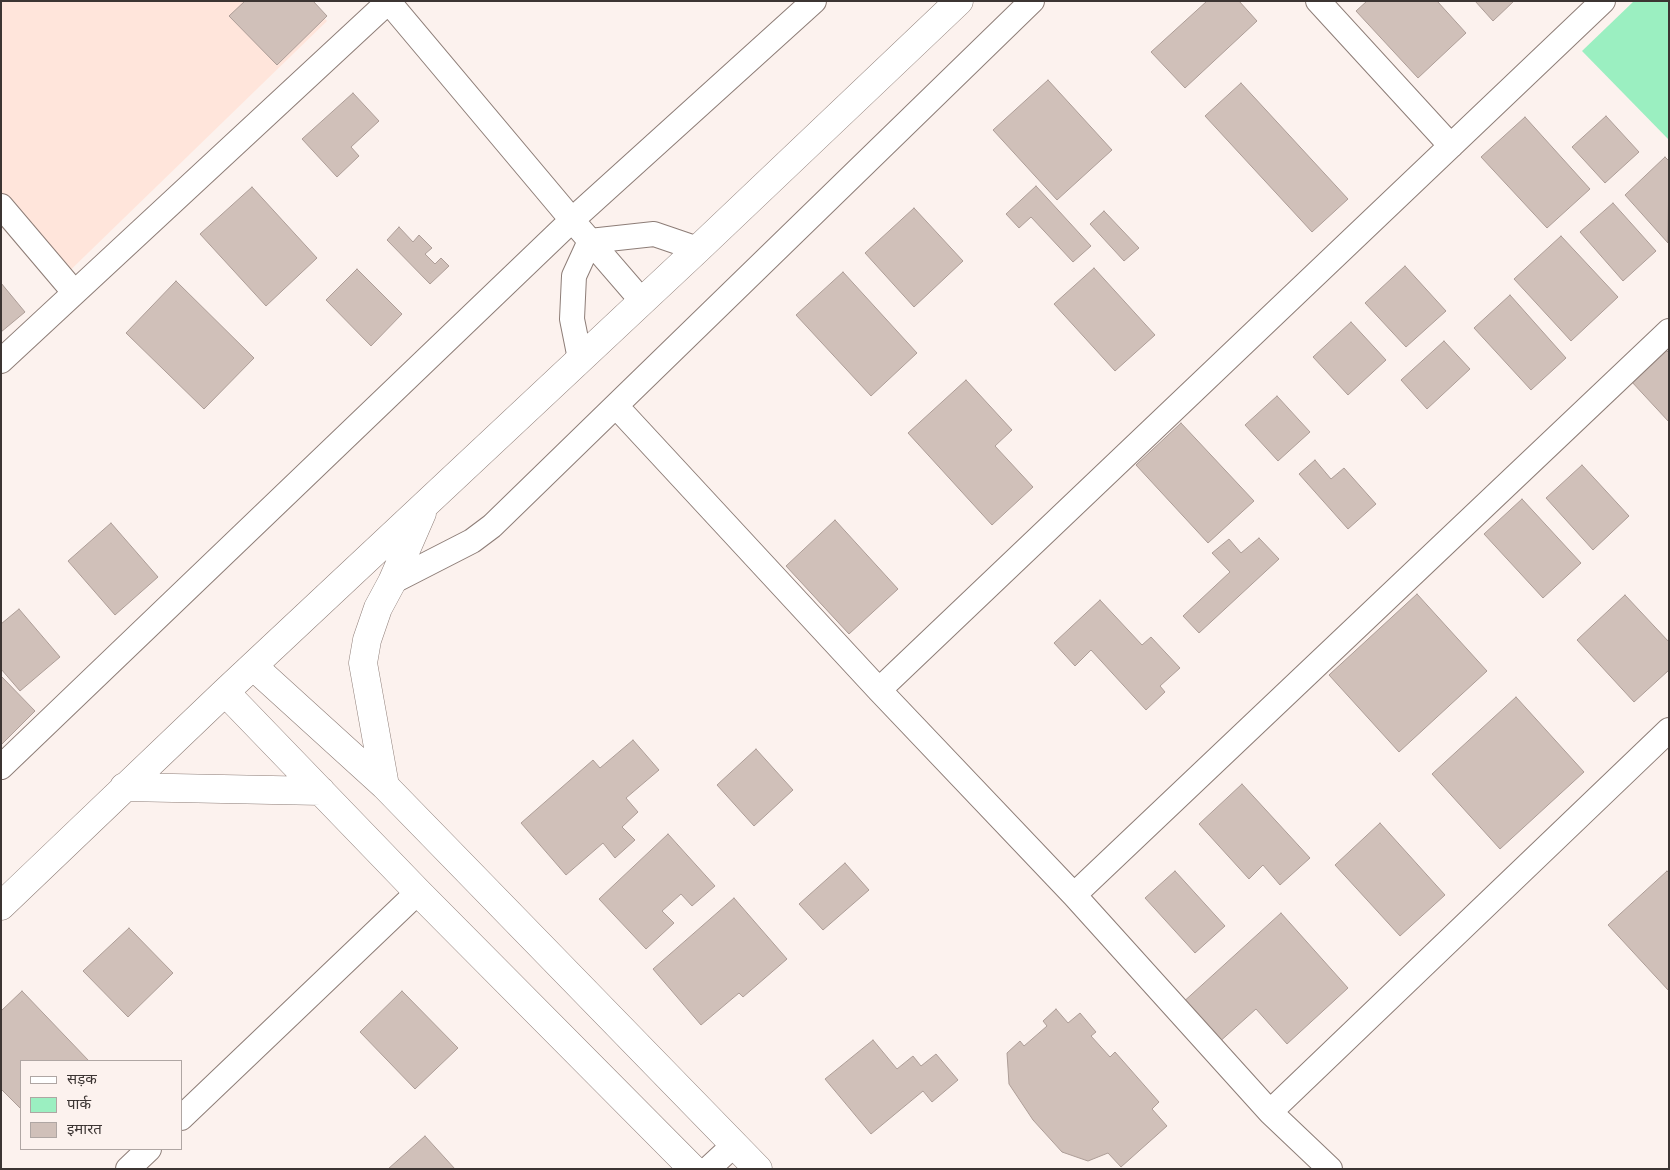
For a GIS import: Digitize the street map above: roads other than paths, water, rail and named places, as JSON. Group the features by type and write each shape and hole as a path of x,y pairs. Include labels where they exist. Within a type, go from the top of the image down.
{"street":[{"path":"1,361 388,1 642,301"},
{"path":"1,767 572,220 814,1"},
{"path":"1,906 426,502 698,249 959,1"},
{"path":"392,582 472,541 492,526 1032,1"},
{"path":"1318,1 1451,146"},
{"path":"879,690 1603,1"},
{"path":"1,206 74,292"},
{"path":"590,241 654,234 698,249"},
{"path":"580,359 572,319 574,276 590,241"},
{"path":"1074,895 1669,331"},
{"path":"616,406 879,690 1074,895 1270,1112 1330,1169"},
{"path":"385,786 363,663 369,633 378,608 392,582 426,502"},
{"path":"253,666 385,786 758,1169"},
{"path":"225,692 418,892 693,1169"},
{"path":"1270,1112 1669,730"},
{"path":"124,788 321,791"},
{"path":"182,1117 418,892"},
{"path":"708,1169 735,1144"},
{"path":"128,1169 148,1150"}]}
